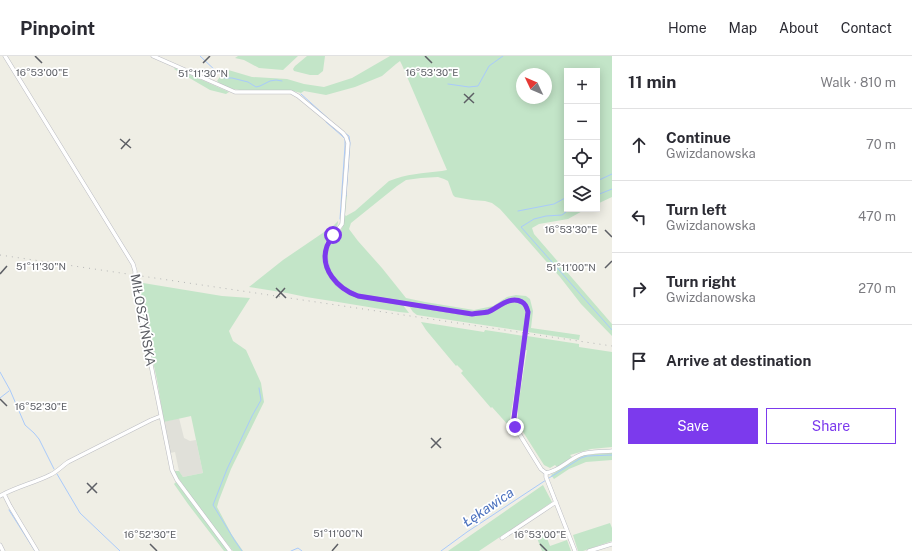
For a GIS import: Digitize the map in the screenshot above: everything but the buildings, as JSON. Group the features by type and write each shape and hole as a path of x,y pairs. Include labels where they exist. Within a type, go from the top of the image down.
{"street":[{"name":"MIŁOSZYŃSKA","path":"5,56 133,264 135,271 135,285 171,466 175,478 230,551"},
{"path":"153,56 240,93 294,93 344,133 348,143 342,224 333,235 327,247 326,256 330,273 337,284 358,296 472,314 487,312 511,300 524,303 528,312 514,423 515,427 541,469 546,472 554,471 576,457 584,454 612,451"},
{"path":"0,496 52,474 62,465 161,416"},
{"path":"546,472 546,477 575,551"},
{"path":"4,494 38,551"},
{"path":"502,538 556,502"},
{"path":"589,551 612,544"},
{"path":"0,545 3,551"}],"shaded area":[{"path":"179,418 184,438 190,441 196,440 203,473 183,477 179,471 175,452 170,453 164,422"}],"green space":[{"path":"238,56 298,56 283,70 259,68 244,60 235,58"},
{"path":"307,56 325,56 323,71 318,75 310,75 294,71 293,69 295,66"},
{"path":"390,56 612,56 612,197 600,203 600,68 564,68 564,212 581,212 568,219 539,224 532,228 534,234 612,324 612,336 581,304 560,277 500,209 492,203 485,201 455,197 448,181 438,177 406,180 351,223 349,229 406,298 474,310 493,306 507,297 516,295 526,296 530,299 533,311 531,328 580,335 579,340 528,332 530,318 529,308 524,301 517,298 509,298 486,310 469,312 359,294 342,286 334,277 328,265 327,256 328,247 343,226 345,195 347,195 346,216 355,211 389,181 408,175 447,170 400,61 382,76 355,87 326,95 304,91 301,93 288,90 250,91 232,89 217,81 225,69 252,77 287,79 304,84 324,87 352,78"},
{"path":"175,68 229,92 226,94 210,90 174,69"},
{"path":"338,221 337,227 326,241 324,250 325,264 328,274 334,284 346,293 358,298 403,305 409,313 249,287 283,260"},
{"path":"137,282 222,296 250,298 229,331 233,341 246,350 261,383 264,402 231,469 217,507 232,535 243,551 233,551 187,492 175,473 175,471 179,471 183,477 203,473 191,416 164,422"},
{"path":"508,303 519,303 525,307 526,318 523,331 417,315 409,306 479,315 492,312"},
{"path":"421,322 484,332 485,330 524,336 509,426 492,407 491,408 461,373 463,371 457,365 456,366"},
{"path":"527,336 579,344 579,347 612,352 612,447 591,449 570,455 572,457 557,467 555,465 550,468 544,465 518,424 518,406 527,350 525,350"},
{"path":"612,453 612,460 586,462 569,469 554,479 551,475 583,455"},
{"path":"176,482 228,551 224,551 188,504 174,484"},
{"path":"543,485 552,502 479,551 448,551"},
{"path":"610,523 612,528 612,541 583,551 578,551 573,535"},
{"path":"545,533 550,546 567,540 571,551 542,551 537,538"}],"waterway":[{"path":"200,56 218,73"},
{"path":"448,84 469,87 478,86 489,66 503,56"},
{"path":"222,77 248,82 256,87 270,81 282,81"},
{"path":"301,94 331,121"},
{"path":"326,122 345,139 340,219"},
{"path":"345,133 349,136 350,143 346,196"},
{"path":"600,180 612,174"},
{"path":"600,194 612,189"},
{"path":"518,211 554,204 564,199"},
{"path":"566,212 562,215 546,216 534,219 521,227 612,330"},
{"path":"0,372 10,390 25,425 39,439 54,469"},
{"path":"242,551 213,505 227,469 261,400 259,388"},
{"path":"0,398 9,391"},
{"name":"Łękawica","path":"549,478 581,458 587,456 612,455"},
{"path":"57,474 80,513 120,551"},
{"name":"Łękawica","path":"441,551 546,480"},
{"path":"9,510 35,551"},
{"path":"291,551 298,548 302,551"}],"railway":[{"path":"0,255 612,346"}],"route":[{"path":"333,235 327,247 326,256 330,273 337,284 358,296 472,314 487,312 511,300 524,303 528,312 514,418 515,427"}]}
